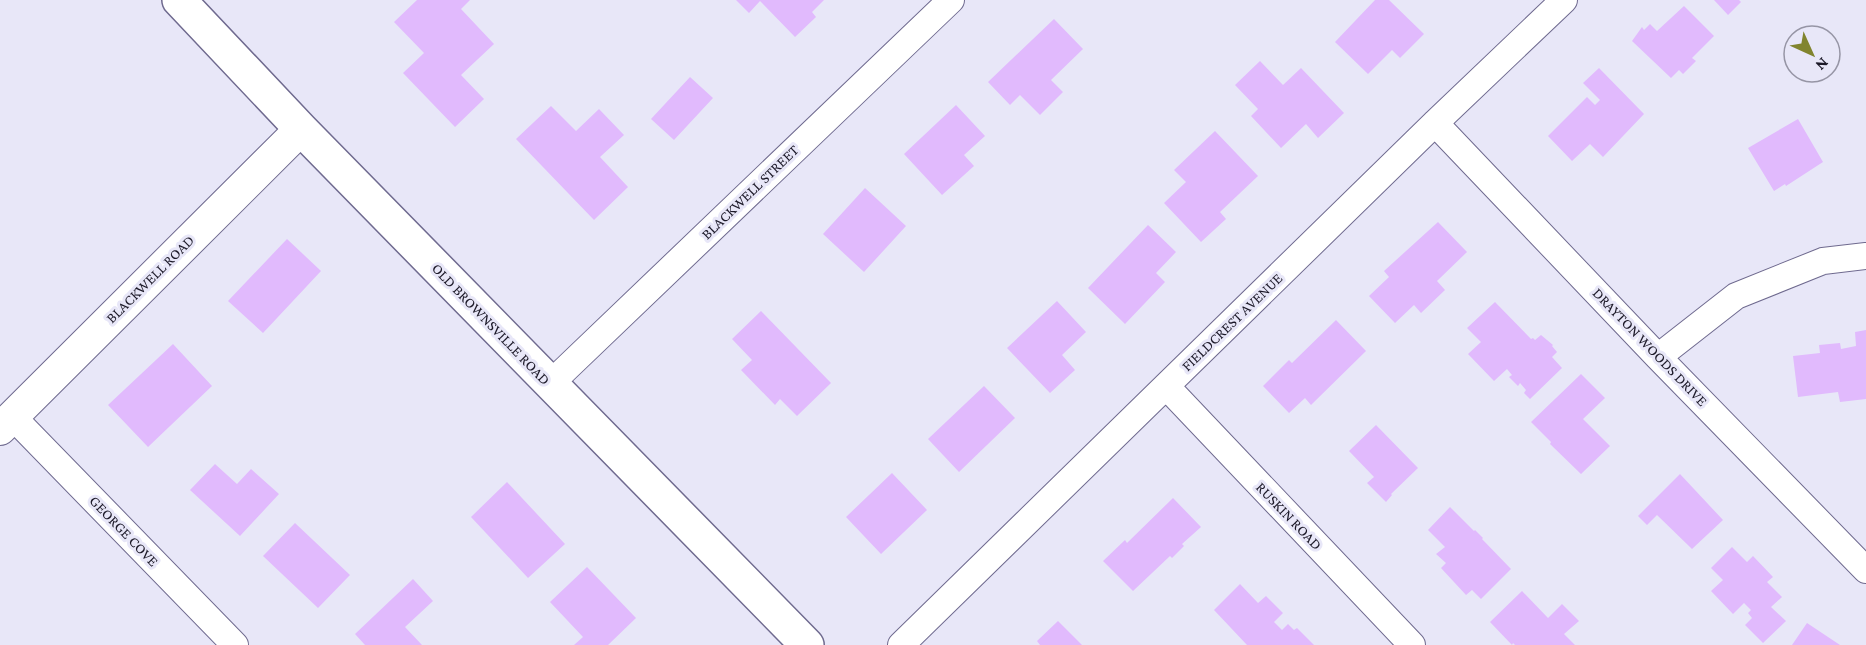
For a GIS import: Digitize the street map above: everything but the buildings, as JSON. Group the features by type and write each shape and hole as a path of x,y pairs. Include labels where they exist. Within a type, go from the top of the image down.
{"main road":[{"name":"OLD BROWNSVILLE ROAD","path":"179,0 301,129 807,645"}],"street":[{"name":"BLACKWELL STREET","path":"550,384 951,0"},
{"name":"FIELDCREST AVENUE","path":"901,645 1564,0"},
{"name":"DRAYTON WOODS DRIVE","path":"1436,123 1658,357 1866,570"},
{"name":"BLACKWELL ROAD","path":"6,423 301,129"},
{"path":"1658,357 1736,296 1823,261 1866,256"},
{"name":"RUSKIN ROAD","path":"1166,386 1412,645"},
{"name":"GEORGE COVE","path":"6,423 235,645"}]}
